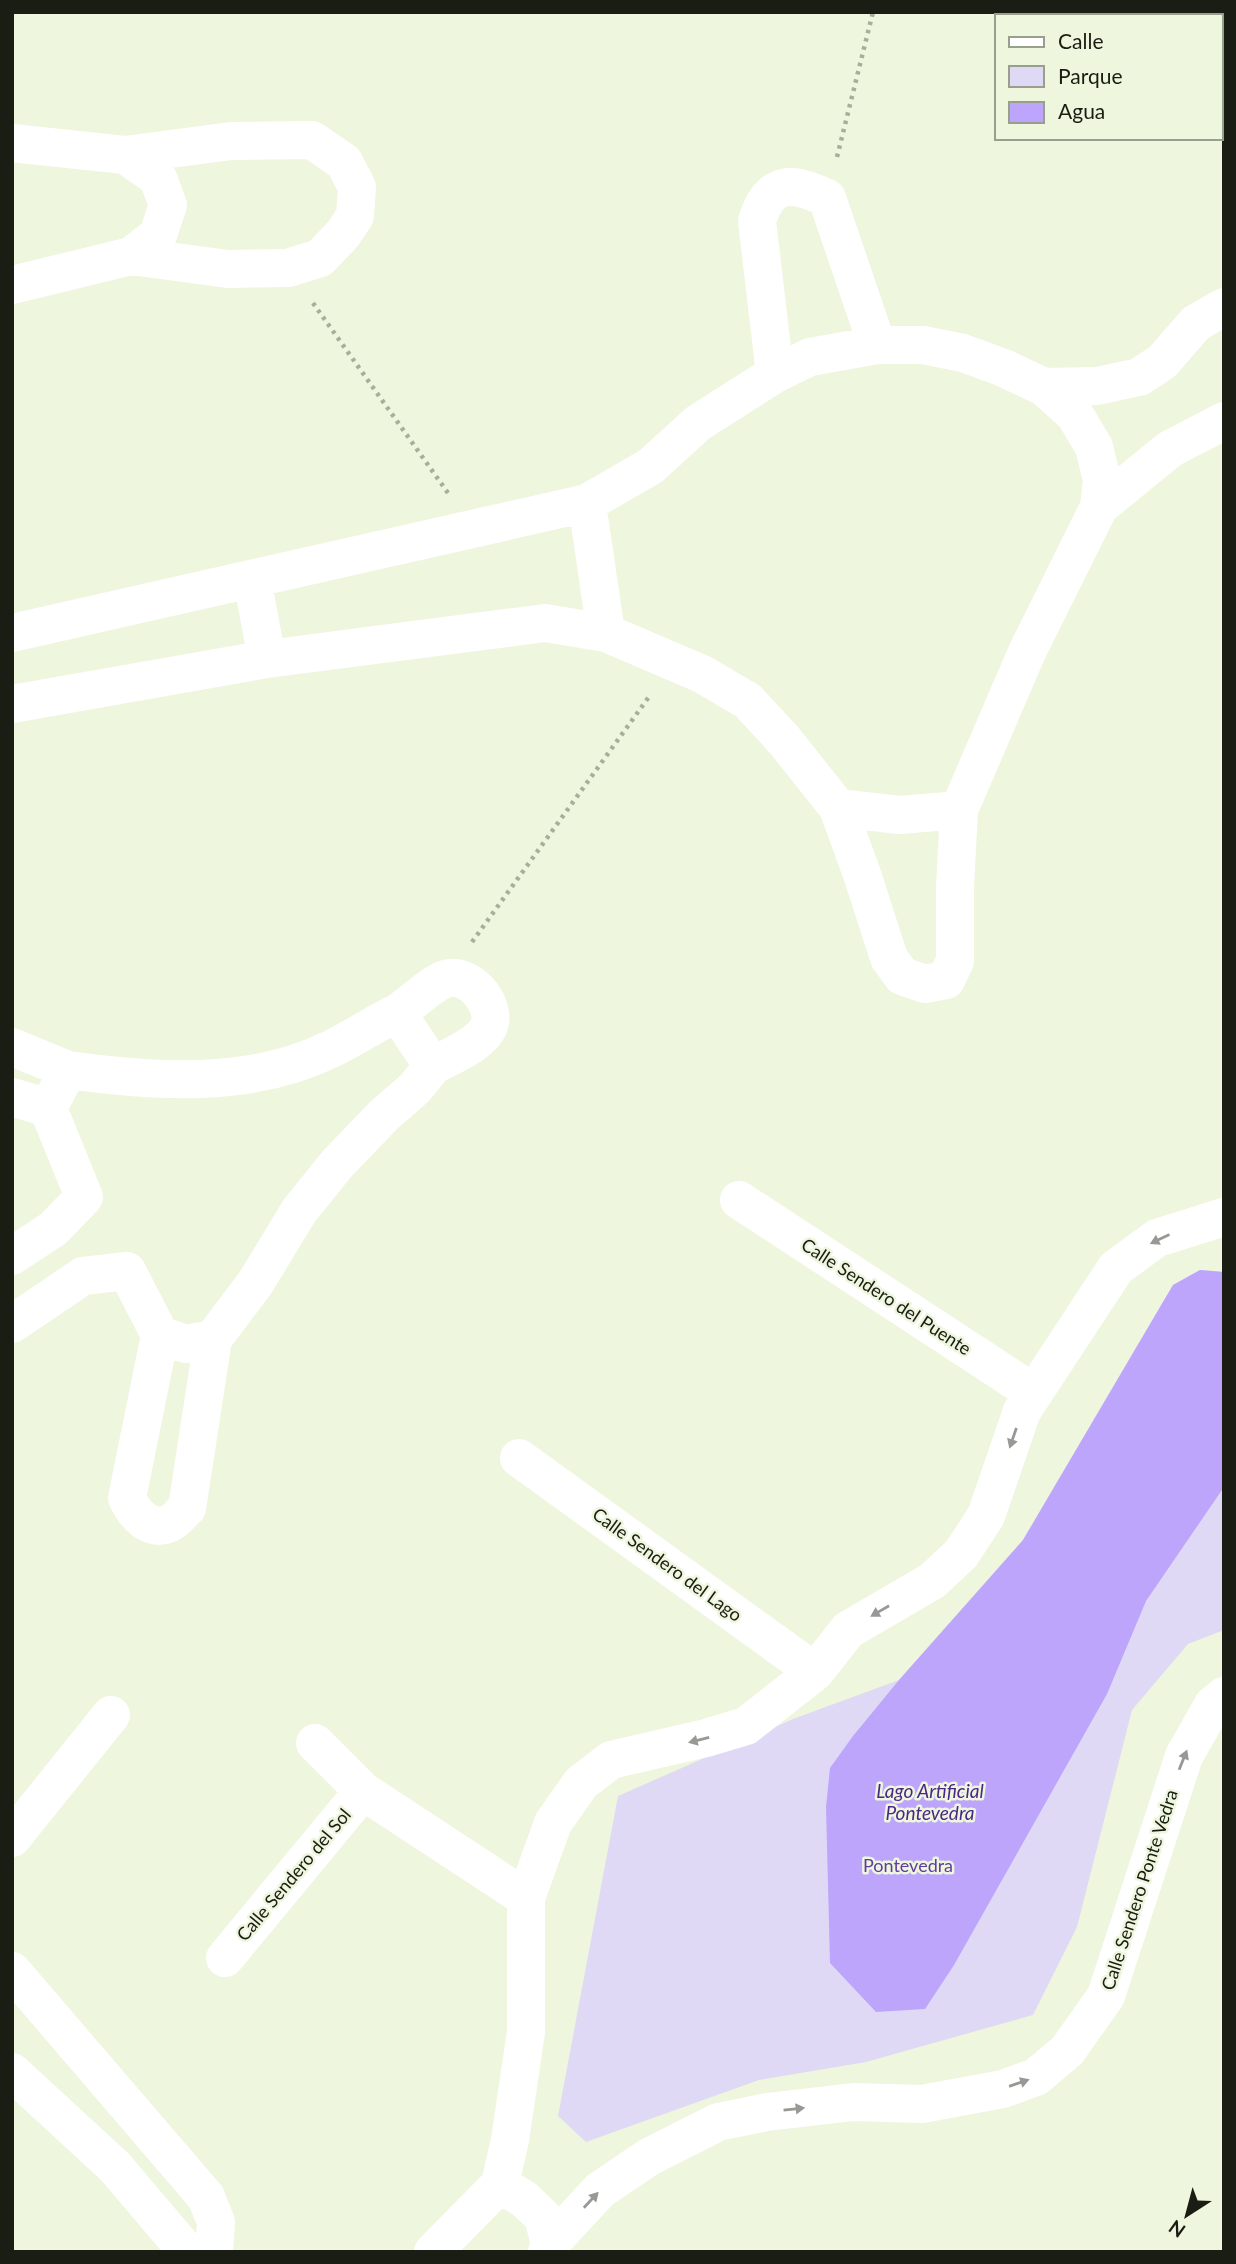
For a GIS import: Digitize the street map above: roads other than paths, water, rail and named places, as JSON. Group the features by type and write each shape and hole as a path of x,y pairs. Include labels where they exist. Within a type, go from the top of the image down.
{"street":[{"path":"12,144 125,155 231,141 312,140 344,162 357,187 355,216 343,234 320,258 288,268 228,269 131,256 12,285"},
{"path":"125,155 158,178 168,205 158,235 131,256"},
{"path":"775,374 765,271 757,221 762,204 773,191 790,187 808,190 827,198 877,345"},
{"path":"1044,387 1097,386 1139,377 1162,362 1196,323 1224,307"},
{"path":"12,632 587,503 651,466 698,423 775,374 810,357 877,345 923,345 962,352 1044,387 1075,415 1094,447 1102,480 1099,506 1027,652 959,810 955,961 946,980 925,984 902,976 889,958 838,808 784,740 748,701 702,674 606,633 545,623 267,659 12,704"},
{"path":"1099,506 1170,449 1224,421"},
{"path":"587,503 606,633"},
{"path":"252,579 267,659"},
{"path":"838,808 900,815 959,810"},
{"path":"12,1047 68,1070 116,1077 203,1080 273,1070 330,1050 397,1013 445,979 455,978 467,982 482,994 490,1009 489,1025 480,1038 433,1066 415,1088 383,1116 337,1164 299,1211 256,1282 213,1339 187,1507 170,1523 154,1525 136,1516 127,1497 160,1335 127,1271 83,1276 12,1324"},
{"path":"397,1013 433,1066"},
{"path":"12,1256 53,1229 84,1198 48,1108 68,1070"},
{"path":"12,1097 48,1108"},
{"name":"Calle Sendero del Puente","path":"738,1200 1034,1393"},
{"path":"433,2252 500,2184 510,2140 526,2032 526,1898 553,1823 580,1783 611,1760 746,1726 815,1672 848,1630 932,1581 961,1554 986,1516 1022,1411 1116,1268 1157,1238 1224,1217"},
{"path":"160,1335 186,1344 213,1339"},
{"name":"Calle Sendero del Lago","path":"519,1458 815,1672"},
{"name":"Calle Sendero Ponte Vedra","path":"549,2248 600,2190 649,2158 718,2122 767,2112 853,2102 922,2104 1003,2089 1037,2077 1066,2051 1106,1996 1184,1756 1213,1705 1224,1696"},
{"path":"12,1838 111,1715"},
{"name":"Calle Sendero del Sol","path":"316,1743 363,1791 526,1898"},
{"name":"Calle Sendero del Sol","path":"225,1958 363,1791"},
{"path":"12,1971 206,2197 216,2222 214,2252"},
{"path":"12,2072 115,2167 184,2252"},
{"path":"500,2184 524,2199 543,2217 549,2248"}],"water":[{"name":"Lago Artificial Pontevedra","path":"1200,1270 1224,1272 1224,1487 1146,1601 1107,1694 954,1965 925,2009 876,2012 830,1963 826,1807 830,1768 899,1680 1023,1540 1173,1285"}],"park label":[{"name":"Pontevedra","path":"908,1866"}]}
